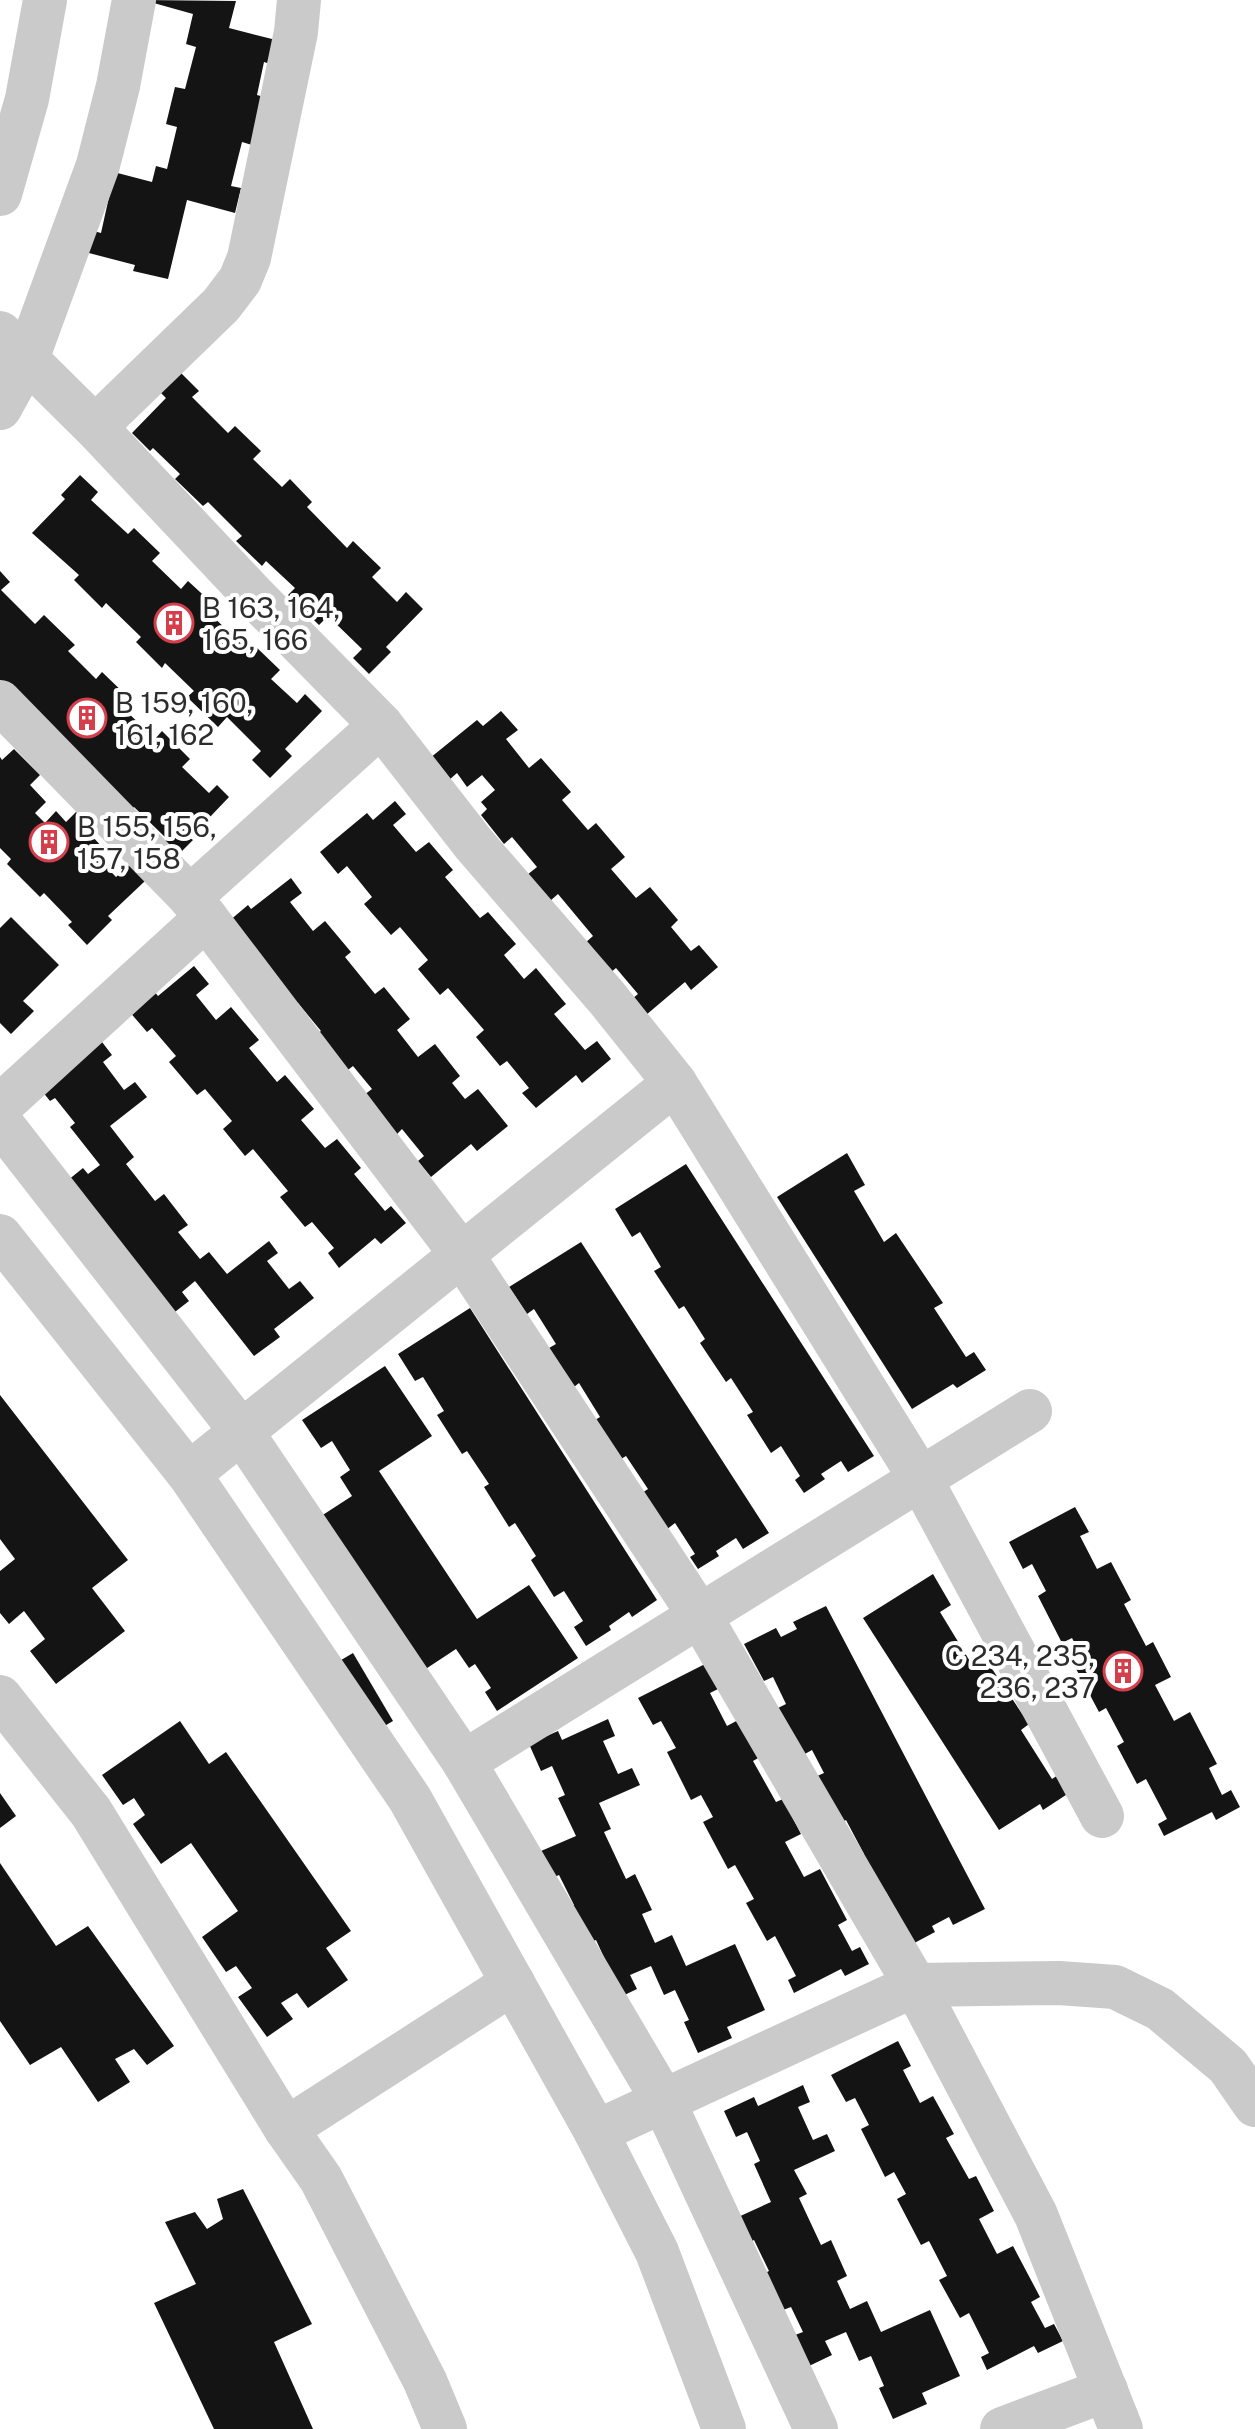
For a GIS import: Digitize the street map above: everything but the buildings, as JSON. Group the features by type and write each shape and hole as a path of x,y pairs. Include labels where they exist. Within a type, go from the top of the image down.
{"street":[{"path":"0,194 27,99 45,0"},
{"path":"0,408 13,346 98,165 118,86 134,0"},
{"path":"95,427 221,305 240,280 249,258 296,32 299,0"},
{"path":"13,346 95,427 381,725 473,843 607,998 675,1083 920,1478 1102,1816"},
{"path":"0,702 198,908 462,1255 700,1616 915,1985 1036,2215 1114,2409 1002,2429"},
{"path":"0,1106 381,725"},
{"path":"189,1474 675,1083"},
{"path":"0,1122 241,1431 464,1762 664,2102 816,2429"},
{"path":"0,1236 189,1474 410,1799 596,2132 657,2252 724,2429"},
{"path":"464,1762 1030,1411"},
{"path":"0,1697 91,1812 286,2129 321,2179 425,2381 445,2429"},
{"path":"286,2129 513,1983"},
{"path":"596,2132 915,1985 1059,1983 1115,1987 1160,2009 1228,2066 1255,2105"}],"place":[{"name":"B 163, 164, 165, 166","path":"174,623"},
{"name":"B 159, 160, 161, 162","path":"87,718"},
{"name":"B 155, 156, 157, 158","path":"49,842"},
{"name":"C 234, 235, 236, 237","path":"1123,1671"}]}
